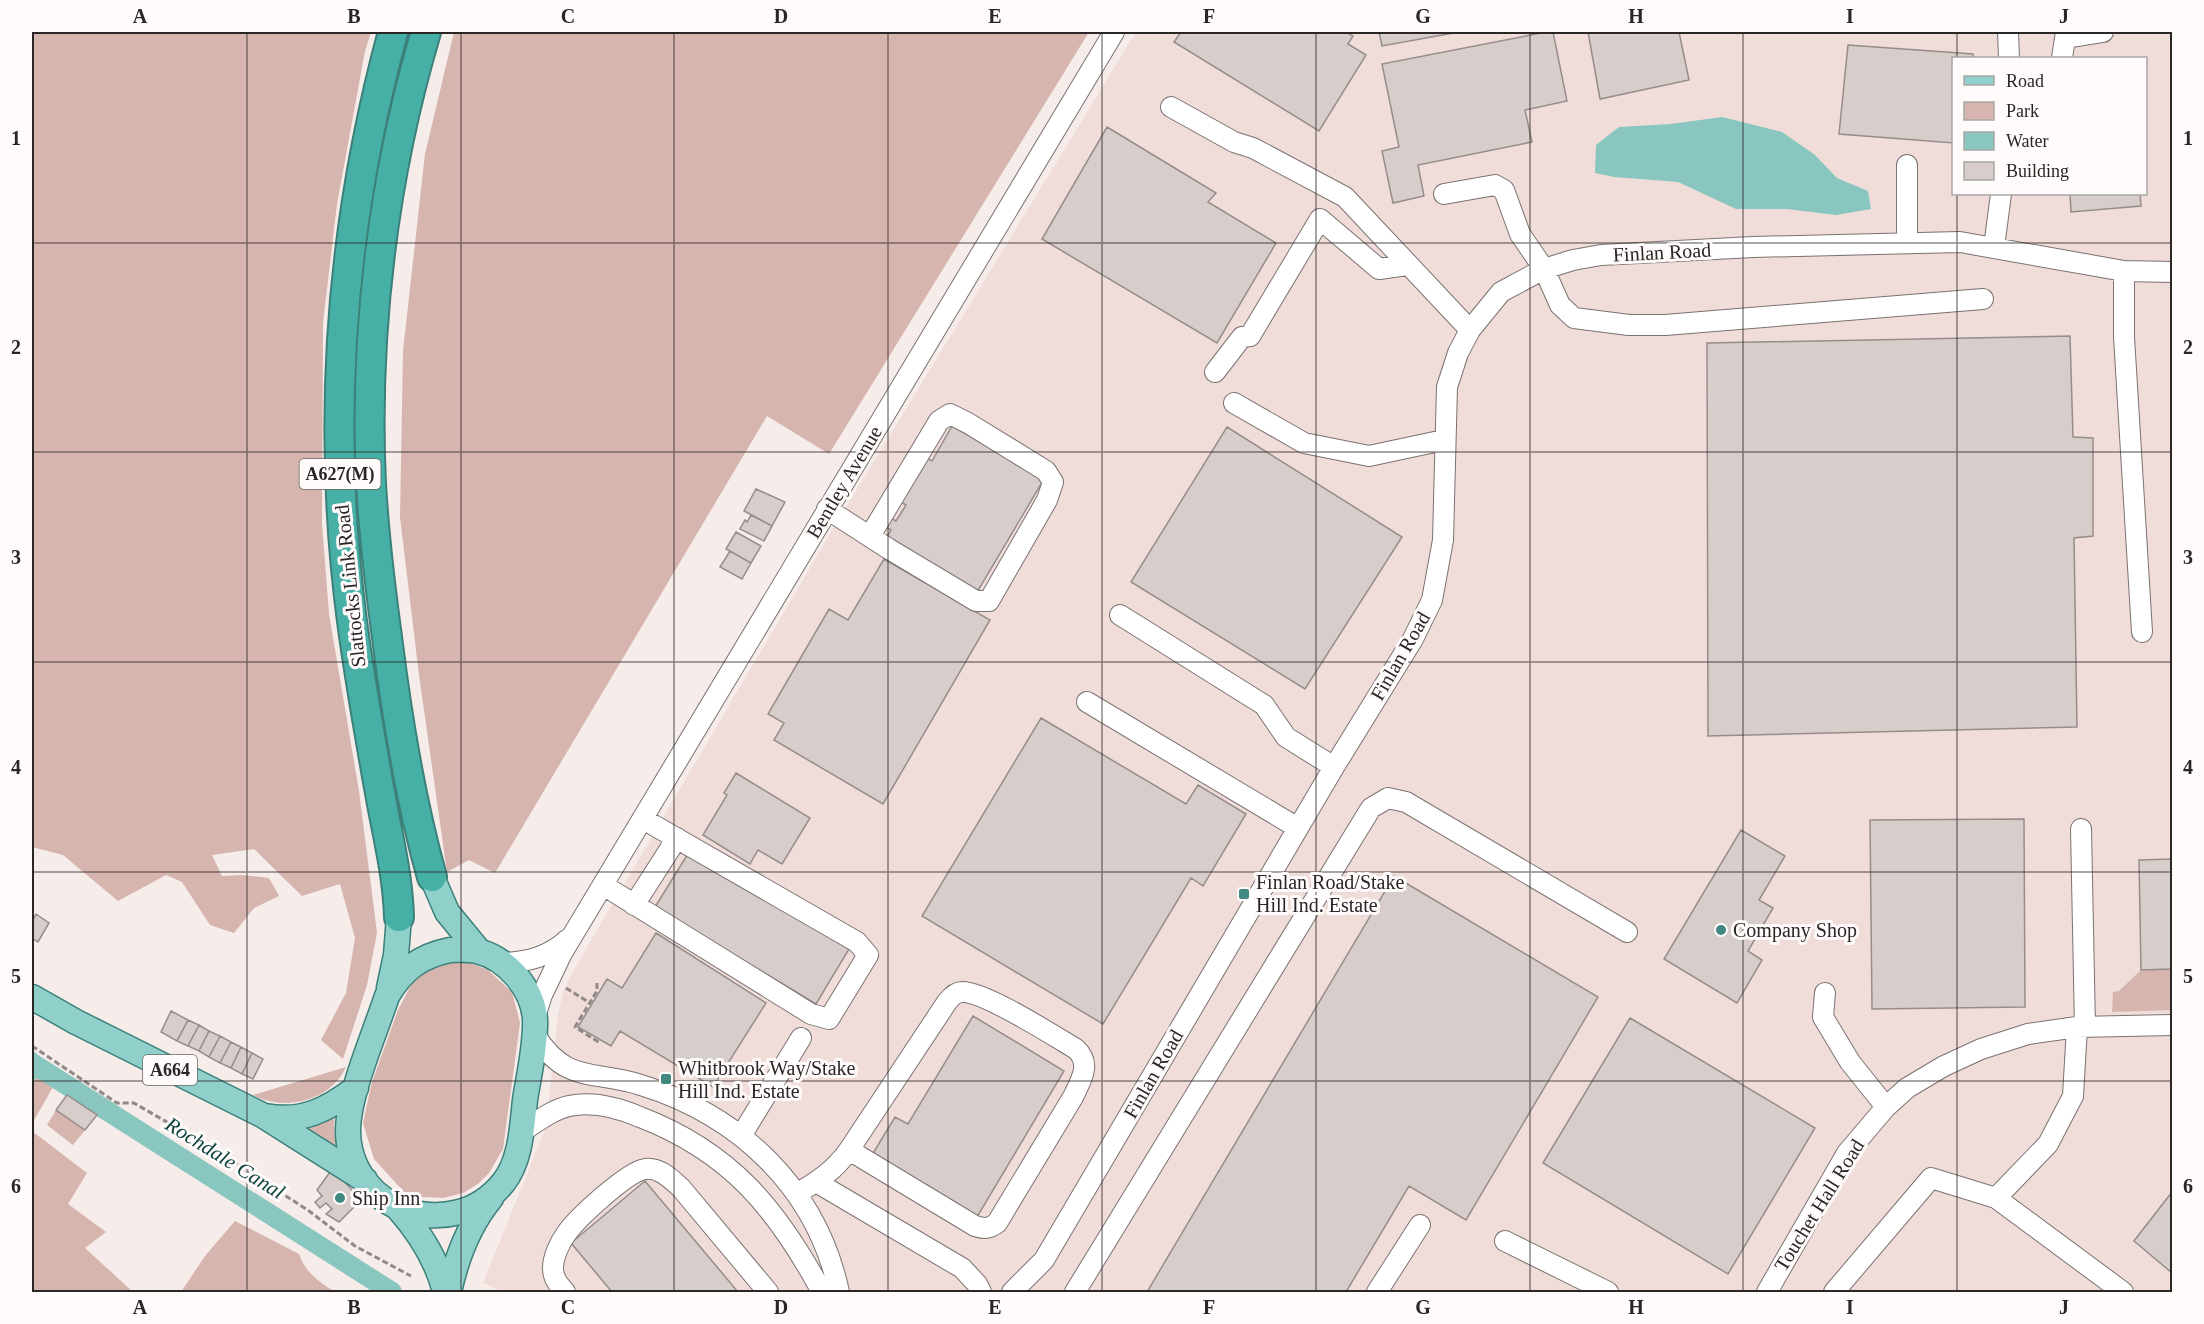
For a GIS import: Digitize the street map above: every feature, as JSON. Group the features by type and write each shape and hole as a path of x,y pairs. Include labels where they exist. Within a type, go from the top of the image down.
{"highway":[{"name":"Slattocks Link Road","path":"393,32 379,82 357,196 344,305 339,426 344,550 352,622 395,874 399,917"},
{"name":"Slattocks Link Road","path":"426,32 397,154 380,258 375,307 371,482 375,549 394,699 416,821 432,878"}],"main road":[{"name":"Slattocks Link Road","path":"432,878 447,912 479,951"},
{"name":"Slattocks Link Road","path":"387,996 396,955 399,917"},
{"path":"450,950 479,951 503,963 526,989 535,1026 521,1132 511,1172 473,1226 461,1250 447,1293 430,1250 415,1227 398,1208 376,1193 365,1180 356,1165 348,1131 356,1088 387,996 401,976 420,959 435,953 450,950"},
{"name":"A664","path":"32,997 76,1022 264,1116 365,1180"},
{"name":"A664","path":"264,1116 282,1119 322,1110 356,1088"},
{"path":"398,1208 416,1214 435,1216 455,1214 473,1207 490,1196 504,1182"}],"street":[{"name":"Bentley Avenue","path":"535,1026 550,977 574,933 1114,32"},
{"path":"2008,32 2008,57"},
{"path":"2062,57 2066,35 2099,32"},
{"path":"1171,107 1234,142 1253,148 1345,197 1470,330"},
{"path":"1907,165 1907,243"},
{"path":"1444,194 1495,185 1504,190 1520,234 1544,269 1560,305 1574,318 1589,321 1629,325 1665,325 1983,299"},
{"path":"1994,247 2001,195"},
{"path":"1215,372 1242,337 1250,336 1320,219 1379,269 1407,265"},
{"name":"Finlan Road","path":"1012,1293 1044,1260 1334,767 1413,639 1432,600 1443,540 1447,387 1458,353 1470,330 1501,292 1544,269 1573,260 1601,255 1753,247 1960,242 2124,271 2172,272"},
{"path":"2124,271 2124,337 2142,632"},
{"path":"1234,403 1304,444 1369,456 1444,440"},
{"path":"827,509 870,536 976,600 989,601 1047,500 1053,482 1046,471 950,414 939,421 870,536"},
{"path":"1120,615 1264,705 1286,737 1334,767"},
{"path":"1087,702 1298,828"},
{"path":"1075,1293 1371,808 1388,798 1406,802 1628,932"},
{"path":"603,885 811,1014 829,1019 868,955 857,942 643,819"},
{"path":"1996,1198 2048,1144 2073,1096 2081,1027 2081,829"},
{"path":"634,905 677,838"},
{"path":"503,963 528,961 549,953 574,933"},
{"path":"798,1193 840,1163 946,1002 953,995 961,992 972,993 996,1003 1076,1049 1084,1059 1083,1076 1073,1097 997,1223 991,1227 975,1226 849,1150"},
{"path":"1826,993 1823,1017 1850,1062 1886,1107"},
{"name":"Touchet Hall Road","path":"1767,1293 1847,1153 1886,1107 1907,1088 1944,1066 1981,1049 2028,1034 2081,1027 2172,1025"},
{"path":"535,1026 553,1058 566,1068 585,1075 611,1078 657,1090 702,1110 741,1136 773,1165 798,1193 820,1236 839,1293"},
{"path":"741,1136 801,1038"},
{"path":"521,1132 559,1109 585,1104 629,1112 686,1137 710,1152 751,1188 789,1238 822,1293"},
{"path":"565,1293 555,1280 553,1269 554,1259 566,1234 592,1206 633,1174 644,1169 668,1176 681,1188 768,1293"},
{"path":"1834,1293 1931,1178 1996,1198 2123,1293"},
{"path":"816,1182 962,1268 977,1284 981,1293"},
{"path":"1377,1293 1420,1225"},
{"path":"1505,1241 1608,1293"}],"path":[{"path":"597,983 597,991 575,1027 600,1043"},
{"path":"572,993 590,1003"},
{"path":"32,1046 117,1103 134,1103 217,1151 309,1211 355,1246 411,1276"}],"shaded area":[{"path":"1136,32 2172,32 2172,1292 504,1292 483,1283 546,1127 558,1015 564,989 834,527"}],"green space":[{"path":"32,32 371,32 365,51 337,204 323,323 322,524 329,614 359,791 377,933 367,985 343,1059 321,1040 346,993 355,938 340,884 302,896 254,849 212,855 222,876 243,875 269,878 279,896 254,908 234,933 210,925 182,882 166,875 118,901 63,855 32,847"},
{"path":"454,32 1089,32 829,454 767,416 495,873 469,860 447,872 419,675 400,517 403,351 425,154"},
{"path":"465,961 488,970 512,992 520,1023 503,1149 489,1173 478,1184 463,1193 443,1198 423,1197 404,1192 374,1159 363,1123 372,1082 398,1010 413,981 434,966"},
{"path":"2172,969 2172,1010 2112,1012 2113,992 2119,991 2141,970"},
{"path":"346,1067 330,1088 306,1100 278,1103 253,1095"},
{"path":"40,1076 54,1085 32,1124 32,1079"},
{"path":"56,1110 85,1130 73,1145 47,1125"},
{"path":"335,1111 334,1128 338,1150 296,1129"},
{"path":"32,1131 87,1173 68,1204 106,1232 85,1248 133,1292 32,1292"},
{"path":"235,1221 299,1254 313,1276 335,1292 181,1292 205,1256"}],"water":[{"path":"1722,117 1782,132 1815,155 1837,178 1868,191 1871,209 1836,215 1786,209 1736,209 1678,182 1614,177 1595,173 1596,145 1619,127 1671,124"},
{"path":"32,1050 60,1075 54,1085 40,1076 32,1079"}],"building":[{"path":"1181,32 1346,32 1353,36 1348,44 1366,55 1319,131 1174,42"},
{"path":"1379,32 1459,32 1382,46"},
{"path":"1553,32 1567,101 1525,110 1532,142 1418,165 1424,196 1393,203 1382,151 1399,147 1382,64"},
{"path":"1588,32 1679,32 1689,80 1600,99"},
{"path":"1848,45 1973,54 1973,57 1952,57 1952,143 1839,134"},
{"path":"1107,127 1216,193 1208,202 1276,243 1217,343 1042,239"},
{"path":"2070,195 2140,195 2141,206 2071,212"},
{"path":"2070,336 2073,437 2093,438 2093,536 2074,538 2077,727 1708,736 1707,343"},
{"path":"952,426 1044,479 976,594 885,540 891,530 886,527 891,518 896,521 906,505 899,501 925,457 932,461"},
{"path":"1227,427 1402,537 1305,689 1131,582"},
{"path":"756,489 785,502 772,526 744,511"},
{"path":"751,515 772,526 764,541 740,529"},
{"path":"736,532 761,546 751,563 726,549"},
{"path":"730,551 751,563 742,579 720,567"},
{"path":"884,559 990,620 883,804 774,740 784,723 768,714 829,609 848,620"},
{"path":"1041,718 1186,804 1198,785 1246,814 1203,886 1191,878 1103,1024 922,916"},
{"path":"736,773 810,818 782,864 758,850 750,864 703,835 727,795 724,793"},
{"path":"2024,819 2025,1007 1872,1009 1870,820"},
{"name":"Company Shop","path":"1741,830 1785,856 1759,900 1773,908 1748,951 1762,960 1737,1003 1664,959"},
{"path":"689,852 849,949 816,1004 655,907"},
{"path":"2172,859 2172,969 2141,970 2139,860"},
{"path":"1394,876 1598,997 1466,1220 1409,1186 1346,1292 1147,1292"},
{"path":"36,914 49,923 38,942 32,938 32,922"},
{"path":"656,933 766,1003 713,1087 620,1031 611,1046 578,1027 607,979 622,988"},
{"path":"171,1011 188,1020 177,1041 161,1032"},
{"path":"973,1016 1064,1071 977,1217 872,1155 895,1117 908,1124"},
{"path":"1630,1018 1815,1128 1728,1274 1543,1163"},
{"path":"188,1020 199,1025 188,1046 177,1041"},
{"path":"199,1025 209,1031 199,1051 188,1046"},
{"path":"209,1031 220,1036 209,1057 199,1051"},
{"path":"220,1036 231,1042 220,1063 209,1057"},
{"path":"231,1042 241,1047 231,1068 220,1063"},
{"path":"241,1047 252,1053 242,1074 231,1068"},
{"path":"252,1053 263,1059 253,1079 242,1074"},
{"path":"67,1095 97,1115 85,1130 56,1110"},
{"name":"Ship Inn","path":"330,1172 341,1178 361,1200 339,1222 326,1214 332,1209 326,1203 320,1208 315,1202 322,1196 317,1190"},
{"path":"645,1181 738,1292 612,1292 571,1243"},
{"path":"2172,1192 2172,1273 2134,1241"}],"waterway":[{"name":"Rochdale Canal","path":"32,1063 392,1292"}],"place":[{"name":"Finlan Road/Stake Hill Ind. Estate","path":"1244,894"},
{"name":"Company Shop","path":"1721,930"},
{"name":"Whitbrook Way/Stake Hill Ind. Estate","path":"666,1079"},
{"name":"Ship Inn","path":"340,1198"}]}
